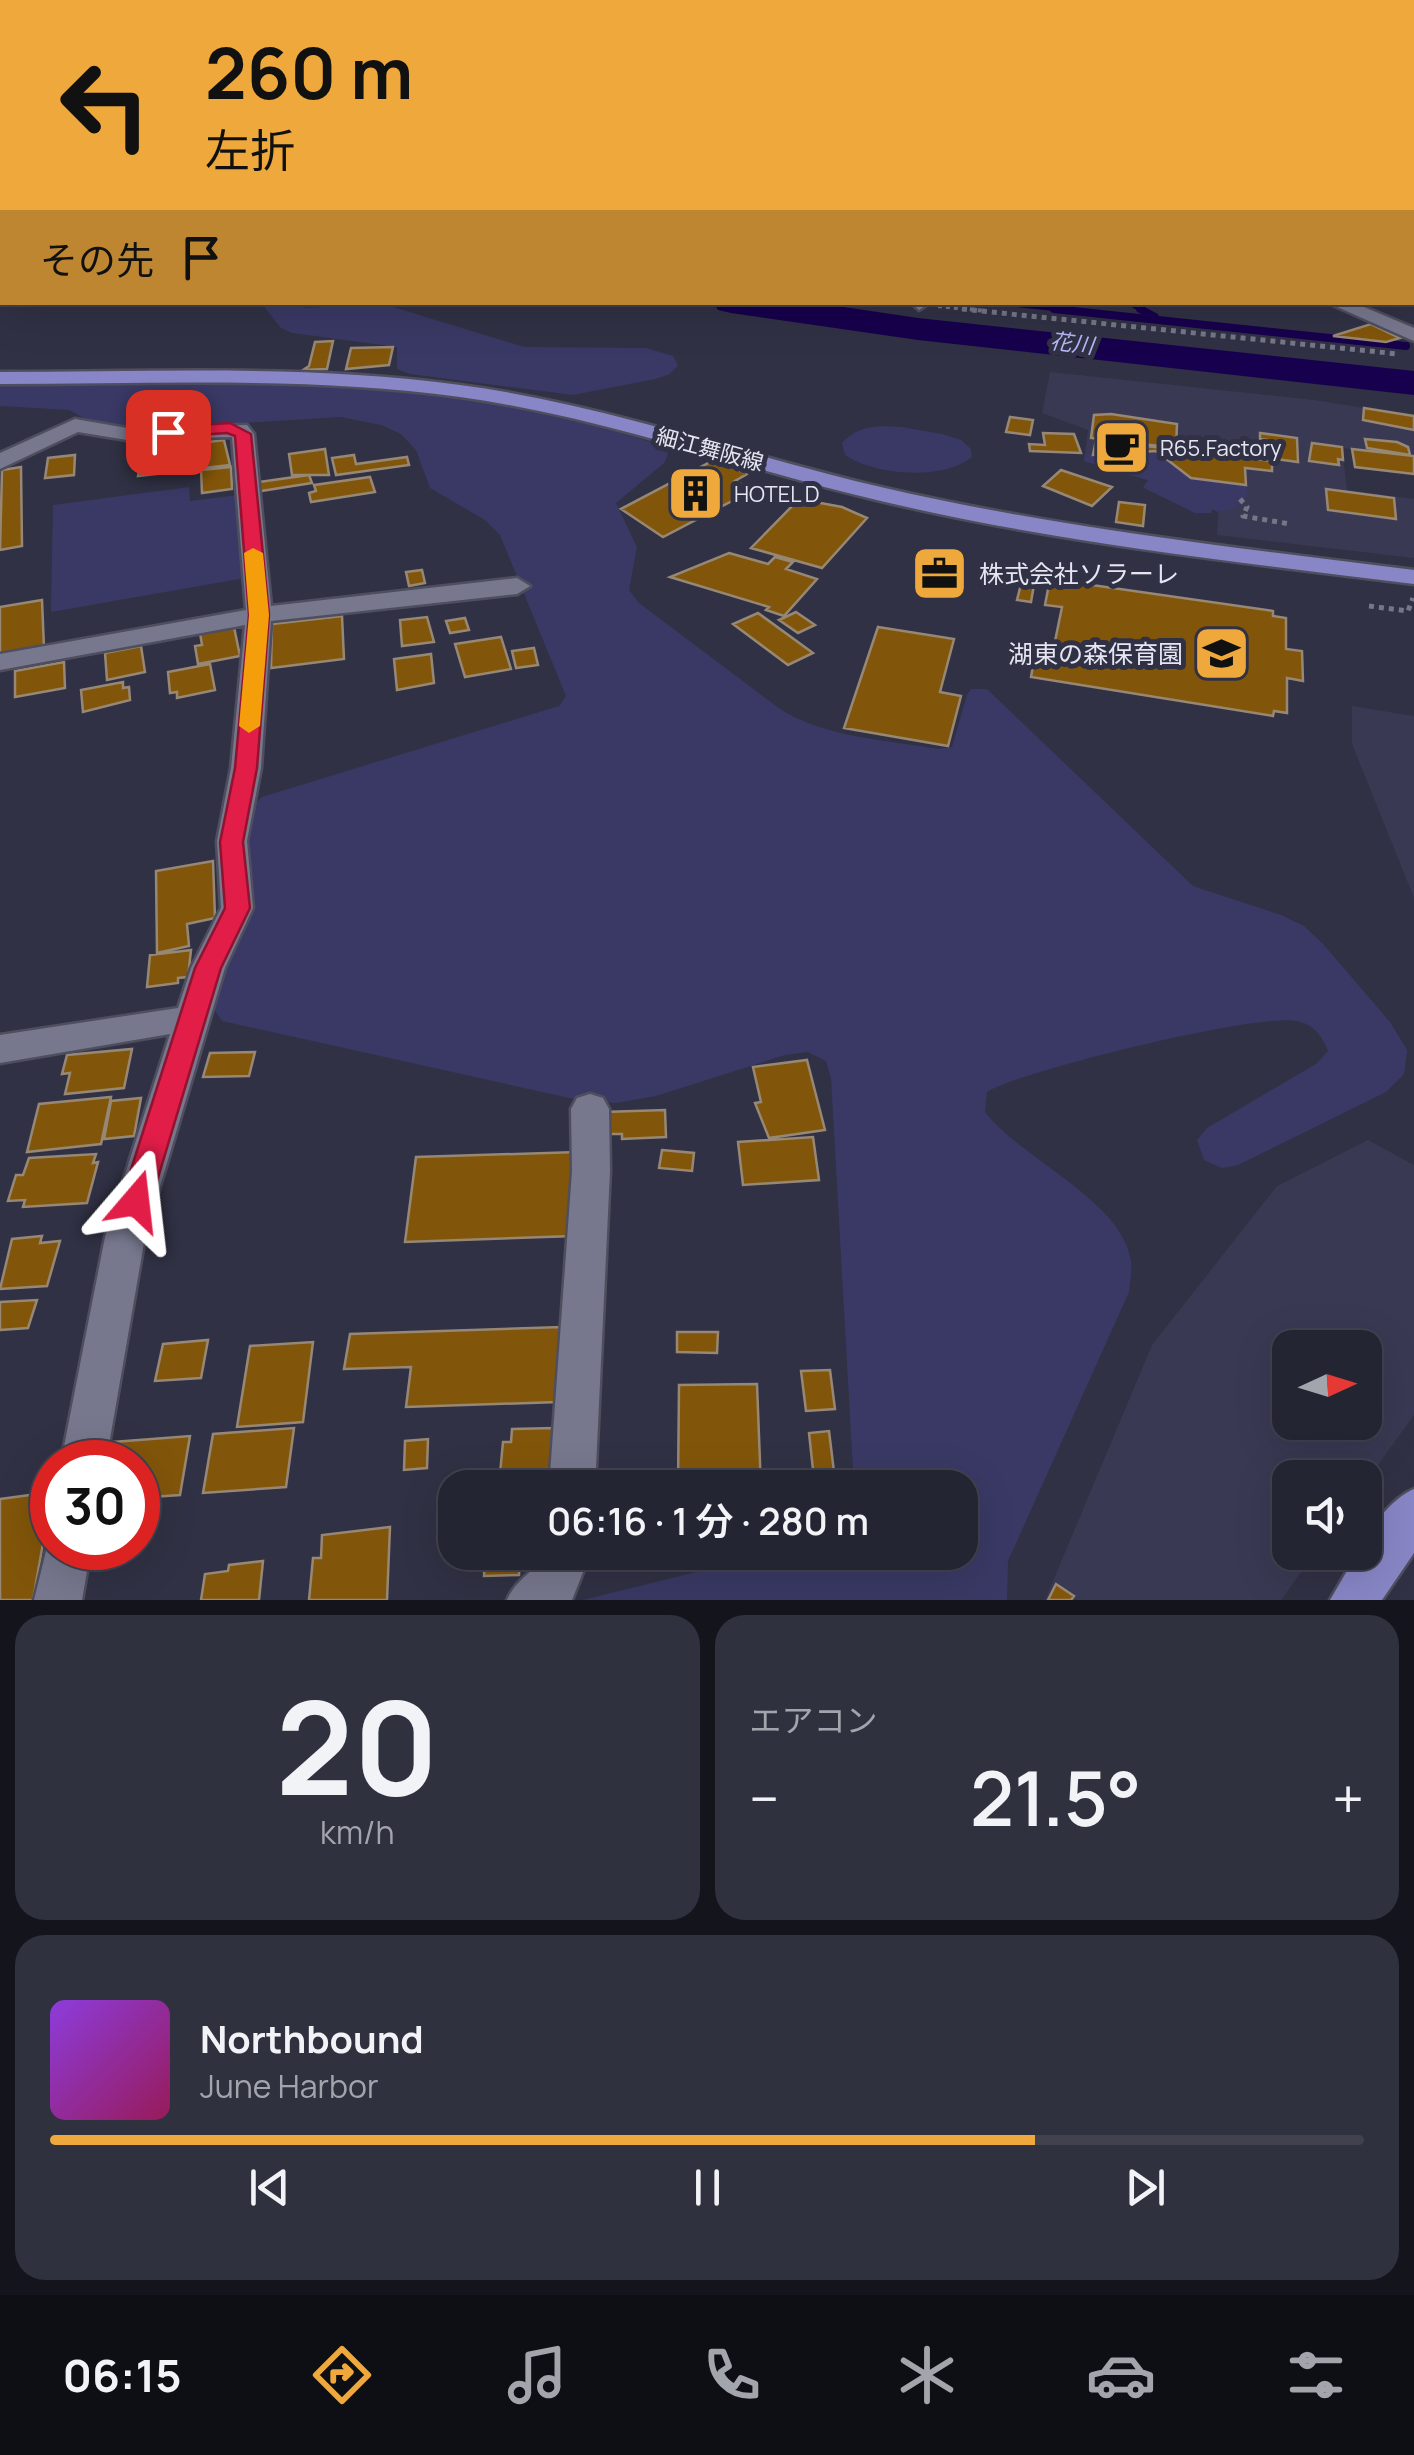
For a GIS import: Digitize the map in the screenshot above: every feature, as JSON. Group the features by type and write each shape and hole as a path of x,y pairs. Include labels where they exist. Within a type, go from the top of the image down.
{"main road":[{"name":"細江舞阪線","path":"0,378 328,380 458,390 583,414 846,486 957,510 1076,531 1414,577"},
{"path":"1354,1600 1414,1512"}],"street":[{"path":"1343,305 1414,336"},
{"path":"0,462 75,425 127,434 239,430 243,434 259,615 246,768 232,842 238,908 213,953 125,1237 88,1440"},
{"path":"0,662 259,615 517,586"},
{"path":"0,1050 166,1021 191,1021"},
{"path":"573,1470 592,1171 590,1110"},
{"path":"58,1600 64,1570"},
{"path":"530,1600 556,1583 564,1570"}],"path":[{"path":"938,305 1414,355"},
{"path":"1240,499 1247,507 1243,516 1290,524"},
{"path":"1369,606 1408,610"}],"shaded area":[{"path":"263,305 387,305 524,347 646,348 673,356 678,365 670,374 655,379 573,395 410,374 397,369 397,347 292,333 281,328"},
{"path":"1050,372 1314,400 1414,416 1414,456 1342,448 1347,490 1414,499 1414,558 1217,535 1218,512 1160,484 1084,461 1088,430 1042,413"},
{"path":"0,385 342,387 455,397 506,406 655,443 665,448 668,455 664,463 616,503 637,547 629,590 639,603 780,709 837,732 939,749 952,747 967,695 971,689 987,689 1193,886 1304,926 1390,1022 1407,1050 1404,1074 1386,1092 1238,1165 1222,1168 1204,1160 1197,1140 1207,1128 1316,1064 1328,1051 1308,1025 1273,1021 1191,1034 1045,1070 987,1092 985,1112 1110,1219 1124,1239 1131,1261 1129,1292 1008,1561 1007,1600 583,1600 704,1570 978,1570 978,1470 853,1470 831,1078 826,1061 808,1052 785,1055 656,1096 616,1103 574,1099 222,1021 213,1008 213,994 248,917 252,893 246,830 262,797 559,706 566,696 500,535 485,520 430,488 416,450 401,434 381,425 341,417 130,430 89,421 69,410 0,406"},
{"path":"876,426 901,427 961,440 971,449 972,457 944,470 908,472 873,467 845,455 842,443 855,433"},
{"path":"1156,451 1191,478 1246,485 1248,494 1232,509 1195,513 1143,487 1148,480 1084,461 1085,454"},
{"path":"189,487 190,501 238,495 245,578 51,612 53,505"},
{"path":"1352,706 1414,716 1414,898 1352,744"},
{"path":"1368,1140 1414,1165 1414,1415 1382,1460 1272,1460 1272,1570 1303,1570 1281,1600 1045,1600 1152,1345 1277,1186"}],"building":[{"path":"1371,324 1400,338 1386,342 1333,336"},
{"path":"333,341 327,369 303,370 309,366 315,342"},
{"path":"393,347 389,365 346,369 351,348"},
{"path":"1364,408 1414,416 1414,430 1363,420"},
{"path":"1094,415 1177,424 1176,448 1091,438"},
{"path":"1010,417 1033,420 1030,435 1006,432"},
{"path":"1043,433 1074,434 1081,453 1030,451 1029,444 1045,445"},
{"path":"1260,433 1297,438 1298,462 1268,458 1268,440 1260,439"},
{"path":"1365,439 1397,442 1408,447 1410,455 1367,448"},
{"path":"224,440 230,465 196,469 195,452 201,451 201,443"},
{"path":"1096,440 1272,461 1272,471 1245,468 1246,485 1191,478 1156,451 1093,455"},
{"path":"1312,443 1342,447 1343,460 1338,459 1339,465 1309,461"},
{"path":"325,449 329,475 292,475 289,454"},
{"path":"1352,449 1414,456 1414,474 1355,467"},
{"path":"168,450 175,472 138,476 143,453"},
{"path":"75,455 74,475 45,478 48,458"},
{"path":"354,455 356,464 407,457 409,465 336,475 332,458"},
{"name":"HOTEL D","path":"716,459 747,474 735,481 753,490 663,537 621,509"},
{"path":"21,467 22,546 0,550 2,470"},
{"path":"231,467 232,489 202,493 201,470"},
{"path":"1061,470 1112,487 1092,506 1043,486"},
{"path":"309,475 312,483 261,491 259,482"},
{"path":"370,477 375,492 311,502 309,493 316,491 314,485"},
{"path":"1326,489 1394,498 1396,519 1328,510"},
{"path":"799,499 842,507 867,518 822,568 751,548"},
{"path":"1119,502 1145,505 1143,526 1116,522"},
{"path":"729,553 768,564 775,557 793,562 786,569 817,579 784,616 766,610 769,607 670,577"},
{"path":"929,558 963,564 952,588 918,582"},
{"path":"422,570 425,583 409,586 406,572"},
{"path":"1050,579 1273,611 1273,616 1286,618 1286,649 1302,651 1303,681 1287,678 1287,713 1274,711 1273,716 1031,677 1036,648 1053,651 1062,607 1045,605"},
{"path":"1021,584 1034,585 1031,602 1017,600"},
{"path":"42,600 44,648 0,656 0,607"},
{"path":"796,612 815,625 798,633 779,620"},
{"path":"758,613 813,653 788,665 733,624"},
{"path":"342,616 344,659 271,668 272,624"},
{"path":"427,617 434,642 402,646 400,620"},
{"path":"465,618 469,630 450,633 446,621"},
{"path":"234,627 240,656 198,664 195,646 202,645 200,633"},
{"path":"878,627 954,639 940,692 961,696 948,746 844,728"},
{"path":"501,637 511,669 465,677 455,644"},
{"path":"141,646 145,672 107,680 105,653"},
{"path":"534,648 538,665 516,668 512,651"},
{"path":"431,654 434,683 397,690 394,659"},
{"path":"64,662 65,688 15,697 15,671"},
{"path":"210,664 215,690 177,698 177,692 170,693 168,672"},
{"path":"123,682 123,688 129,687 130,700 83,712 81,690"},
{"path":"213,861 215,918 187,924 189,946 157,953 156,871"},
{"path":"191,950 188,977 178,978 178,983 147,987 150,955"},
{"path":"132,1049 124,1088 65,1094 70,1073 62,1074 67,1055"},
{"path":"255,1052 249,1076 203,1077 210,1053"},
{"path":"807,1060 825,1130 769,1138 755,1103 761,1102 753,1067"},
{"path":"111,1097 101,1144 27,1152 39,1104"},
{"path":"141,1098 134,1136 104,1139 111,1101"},
{"path":"665,1110 666,1137 622,1139 622,1134 602,1134 603,1112"},
{"path":"813,1137 819,1180 743,1185 738,1142"},
{"path":"662,1150 694,1153 692,1171 659,1168"},
{"path":"577,1152 574,1236 405,1242 416,1157"},
{"path":"96,1154 93,1163 98,1162 87,1203 23,1207 25,1200 8,1201 16,1175 23,1175 29,1158"},
{"path":"42,1236 40,1243 60,1241 47,1286 0,1289 12,1239"},
{"path":"37,1300 28,1328 0,1330 0,1302"},
{"path":"561,1327 558,1402 406,1407 411,1367 344,1369 350,1334"},
{"path":"677,1332 718,1332 717,1353 677,1352"},
{"path":"208,1340 201,1378 155,1381 163,1344"},
{"path":"313,1342 303,1422 237,1427 250,1346"},
{"path":"830,1370 835,1409 806,1411 801,1371"},
{"path":"757,1384 760,1470 678,1470 679,1385"},
{"path":"294,1428 286,1487 203,1493 213,1434"},
{"path":"554,1428 553,1470 500,1470 503,1442 511,1442 512,1429"},
{"path":"829,1431 834,1470 813,1470 809,1433"},
{"path":"190,1436 180,1495 160,1496 160,1440 139,1440"},
{"path":"428,1439 427,1468 404,1470 405,1441"},
{"path":"30,1495 30,1570 38,1570 33,1600 0,1600 0,1499"},
{"path":"390,1527 387,1600 309,1600 313,1558 321,1558 322,1535"},
{"path":"263,1561 259,1600 201,1600 205,1574 228,1571 229,1565"},
{"path":"484,1570 519,1570 519,1575 484,1576"},
{"path":"1056,1584 1074,1596 1071,1600 1048,1600"}],"waterway":[{"name":"花川","path":"752,305 918,329 1414,383"},
{"path":"1021,305 1078,311"},
{"path":"1133,305 1144,311"},
{"path":"1054,309 1406,346"},
{"path":"1140,309 1155,317"}],"slow traffic":[{"path":"249,726 259,615 253,553"}],"place":[{"name":"R65.Factory","path":"1121,448"},
{"name":"HOTEL D","path":"695,494"},
{"name":"株式会社ソラーレ","path":"940,573"},
{"name":"湖東の森保育園","path":"1222,653"}],"route":[{"path":"136,1201 213,953 238,908 232,842 246,768 259,615 243,434 230,428 168,432"}]}
